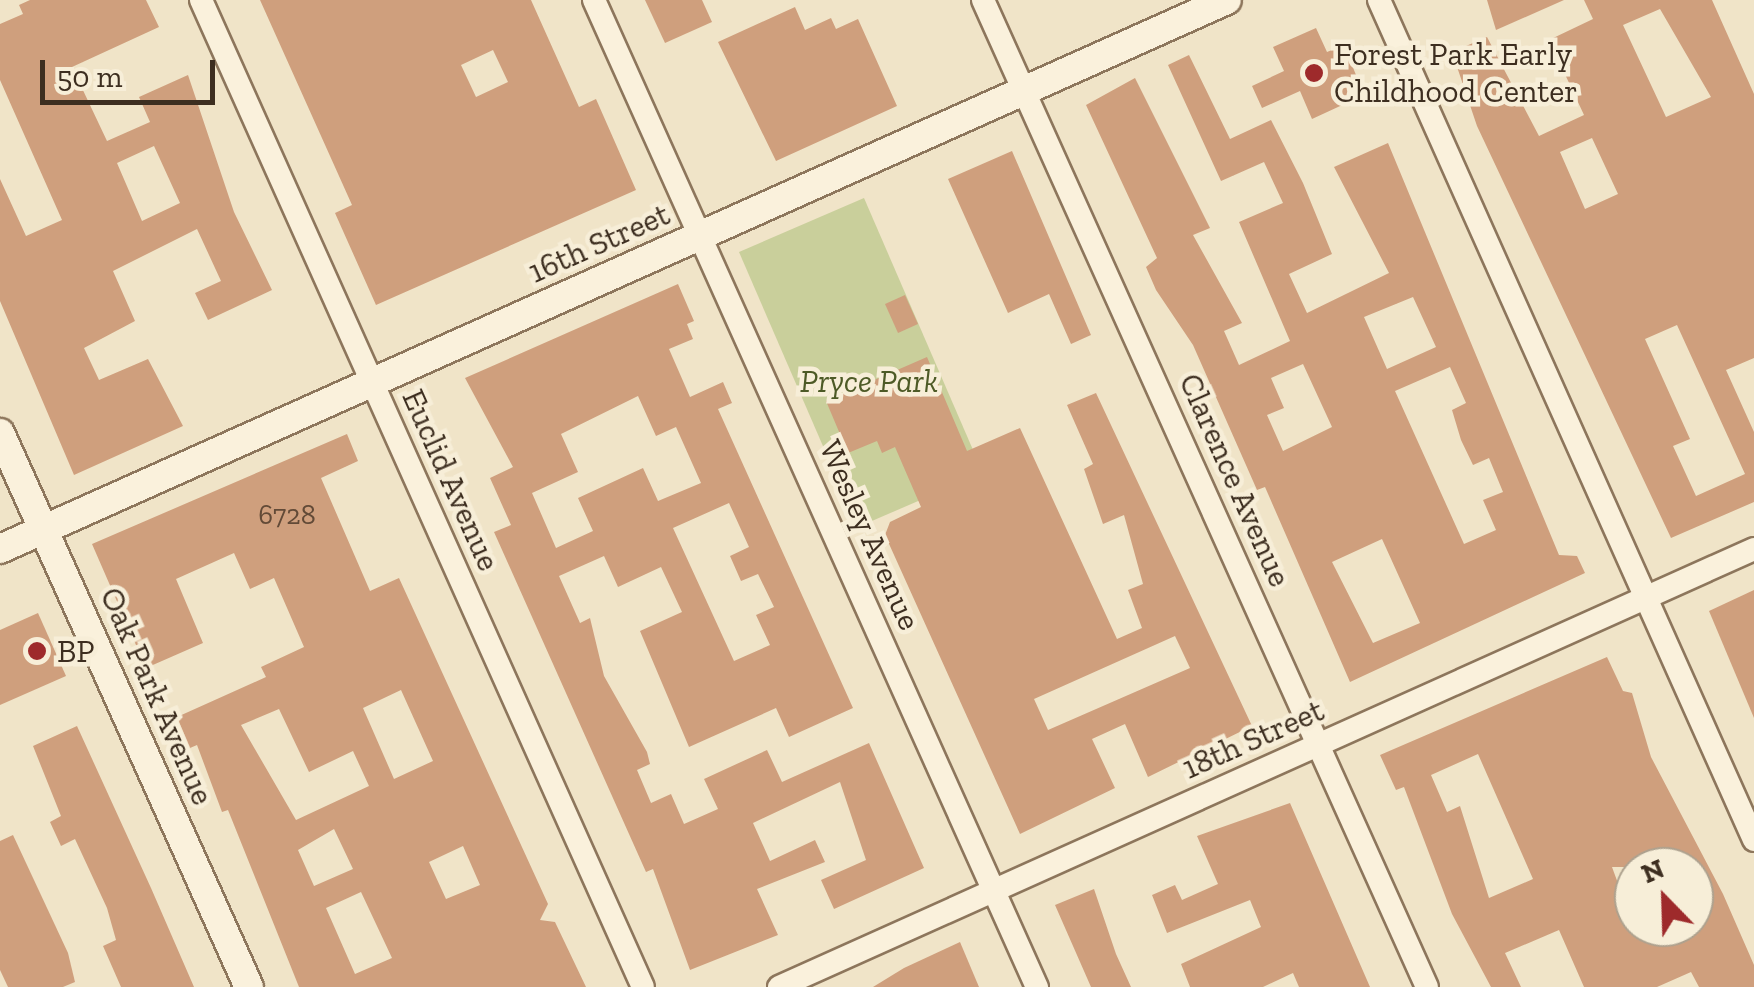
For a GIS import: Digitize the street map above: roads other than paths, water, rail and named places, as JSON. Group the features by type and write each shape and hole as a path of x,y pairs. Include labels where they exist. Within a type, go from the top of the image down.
{"street":[{"name":"Euclid Avenue","path":"200,0 643,987"},
{"name":"Wesley Avenue","path":"594,0 1037,987"},
{"name":"Clarence Avenue","path":"983,0 1427,987"},
{"name":"16th Street","path":"0,549 1227,0"},
{"path":"1379,0 1754,840"},
{"name":"Oak Park Avenue","path":"0,433 250,987"},
{"name":"18th Street","path":"779,987 1754,548"}],"place":[{"name":"Forest Park Early Childhood Center","path":"1314,73"},
{"name":"BP","path":"37,651"}],"park label":[{"name":"Pryce Park","path":"869,381"}]}
